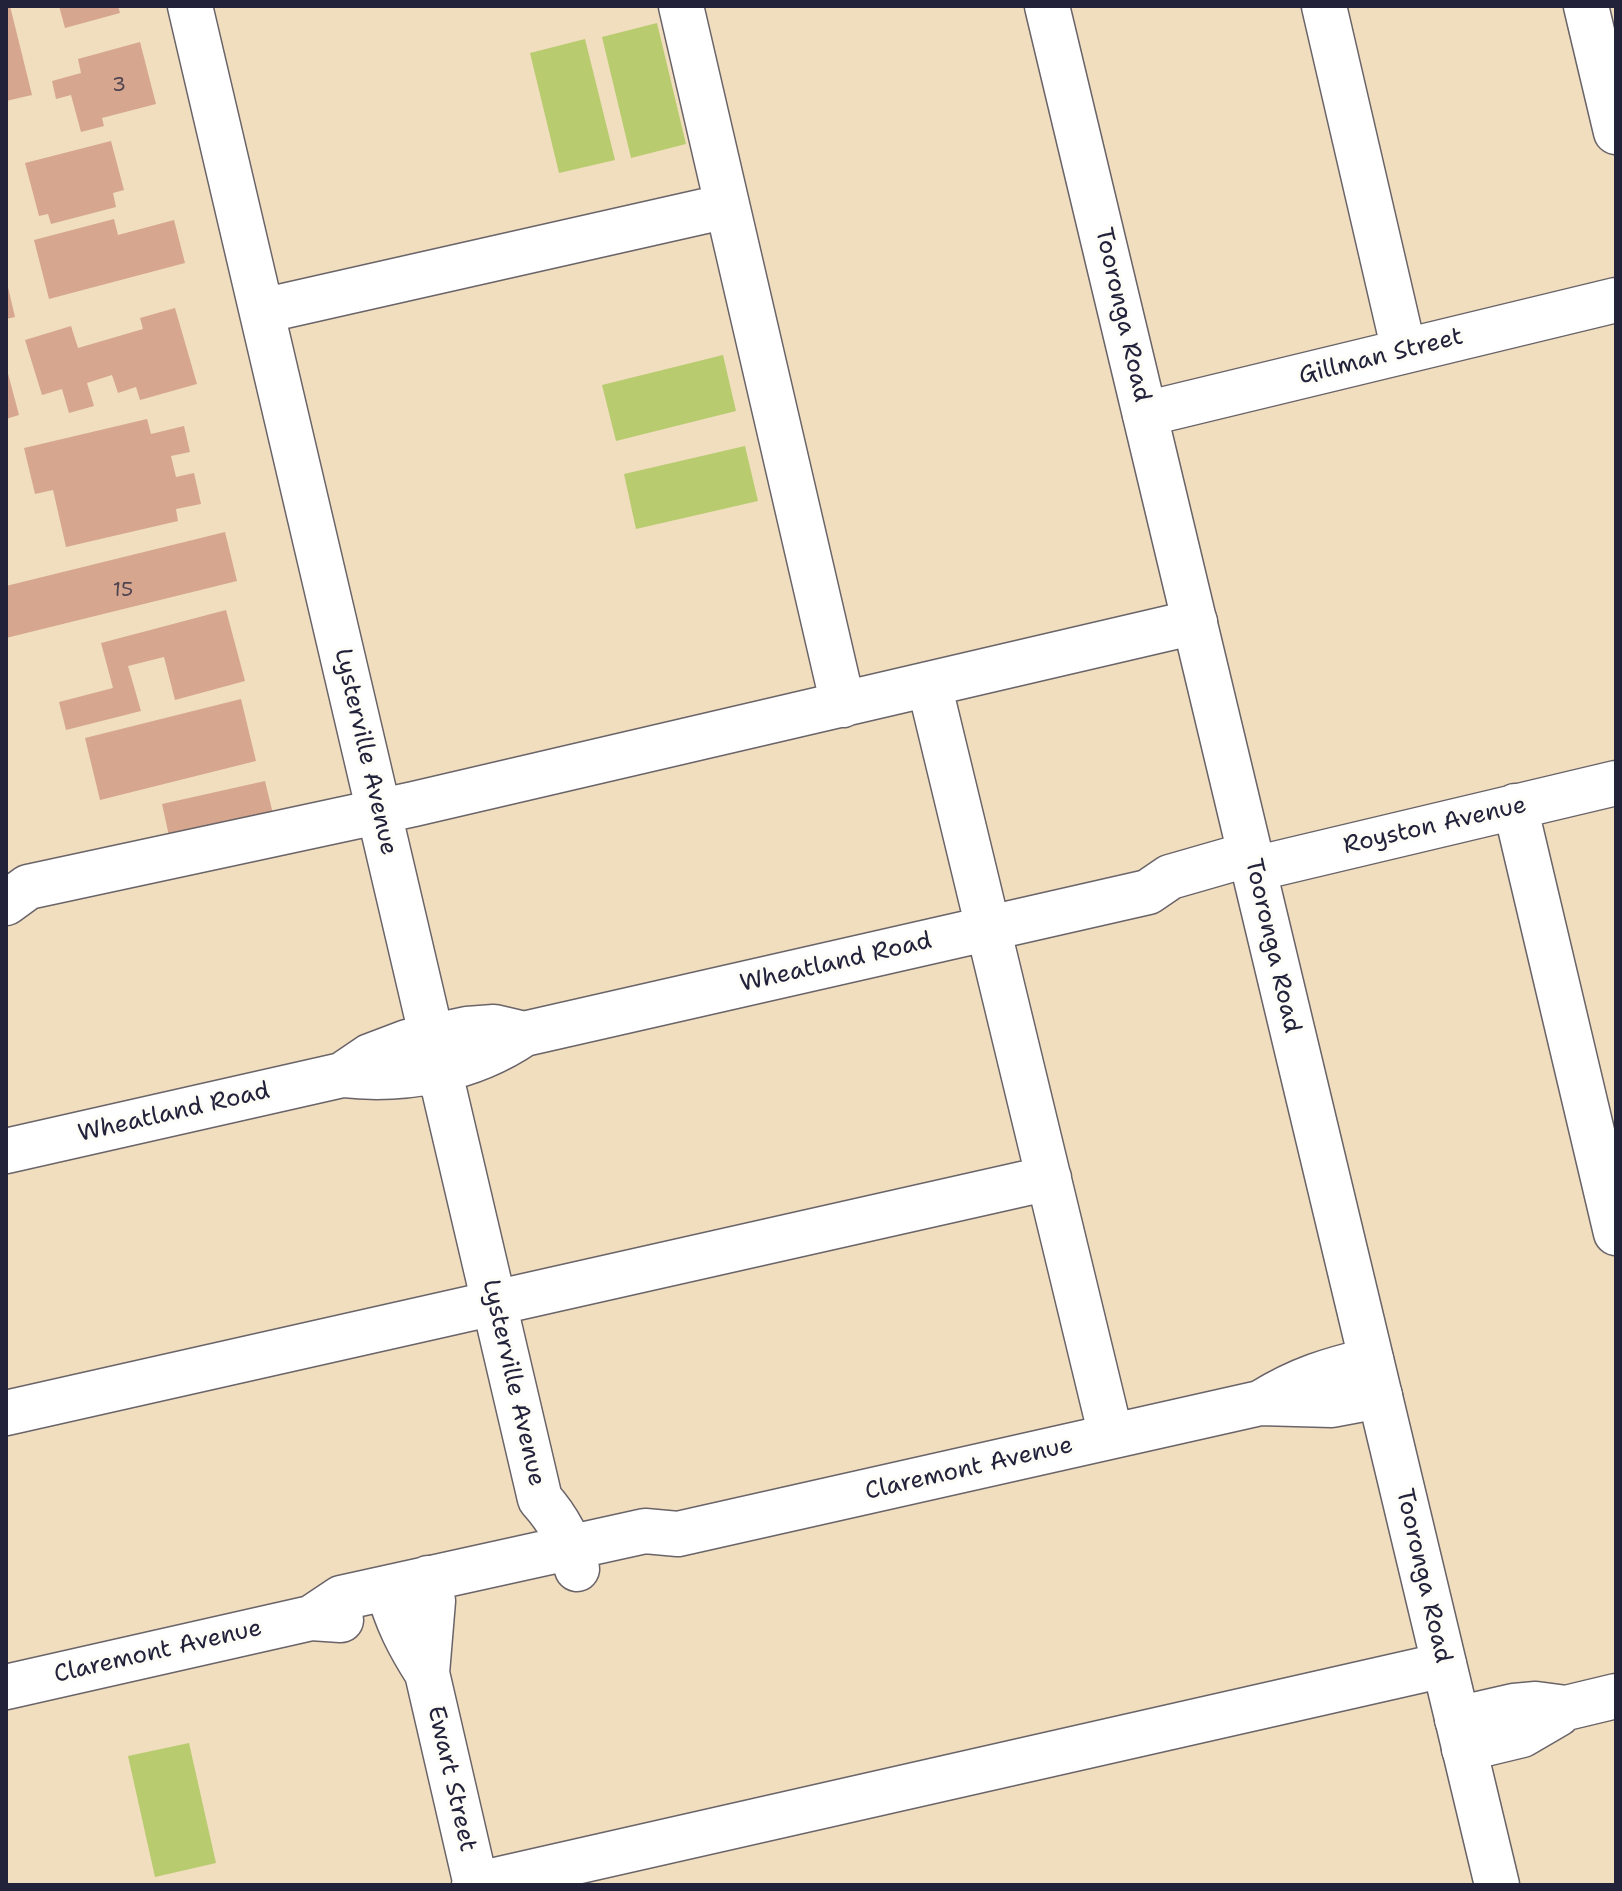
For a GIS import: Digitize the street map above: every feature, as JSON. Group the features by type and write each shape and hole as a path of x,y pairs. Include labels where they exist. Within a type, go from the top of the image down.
{"street":[{"name":"Lysterville Avenue","path":"190,6 540,1499 532,1525 531,1567"},
{"path":"681,6 843,705"},
{"name":"Tooronga Road","path":"1047,6 1497,1885"},
{"path":"1324,6 1404,351"},
{"path":"1586,6 1616,132"},
{"path":"262,311 727,206"},
{"name":"Gillman Street","path":"1145,414 1616,300"},
{"path":"6,903 28,887 379,812 1195,622"},
{"path":"929,684 1111,1436"},
{"name":"Royston Avenue","path":"1253,868 1616,783"},
{"path":"1515,806 1616,1233"},
{"name":"Wheatland Road","path":"6,1151 342,1075 374,1079 404,1077 435,1053 474,1061 500,1050 524,1034 989,928 1148,892 1175,897 1216,892 1253,868"},
{"path":"6,1413 1049,1178"},
{"name":"Claremont Avenue","path":"6,1687 311,1618 346,1620 410,1594 574,1558 645,1531 678,1534 1260,1403 1332,1405 1376,1378"},
{"name":"Lysterville Avenue","path":"540,1499 558,1518 574,1558"},
{"name":"Ewart Street","path":"410,1594 406,1640 427,1673 475,1885"},
{"path":"475,1885 1444,1665"},
{"path":"1461,1734 1522,1735 1566,1708 1616,1696"}],"green space":[{"path":"657,23 686,144 631,158 602,37"},
{"path":"585,39 615,160 559,173 530,53"},
{"path":"723,355 736,411 616,441 602,385"},
{"path":"745,446 758,501 636,529 624,474"},
{"path":"189,1743 216,1863 155,1877 128,1756"}],"building":[{"path":"6,6 10,6 32,95 6,101"},
{"path":"59,6 118,6 120,13 65,28"},
{"path":"140,42 156,104 102,118 104,126 81,132 71,95 56,99 52,81 81,73 78,59"},
{"path":"111,141 124,190 113,193 116,207 51,224 48,214 39,216 25,163"},
{"path":"114,219 118,235 174,220 185,263 49,299 34,240"},
{"path":"6,284 15,317 6,319"},
{"path":"175,308 197,384 140,400 136,387 118,393 112,375 87,383 94,406 69,413 62,389 42,395 25,340 71,326 78,348 143,329 140,318"},
{"path":"6,366 19,415 6,419"},
{"path":"147,419 151,434 184,426 190,452 171,456 176,477 194,473 201,504 176,509 178,521 66,547 53,490 35,494 24,448"},
{"path":"225,532 237,581 6,638 6,586"},
{"path":"226,610 245,681 175,700 164,657 128,666 141,711 66,730 59,702 113,688 101,643"},
{"path":"241,699 256,761 100,800 85,738"},
{"path":"265,781 276,826 172,850 162,804"}]}
